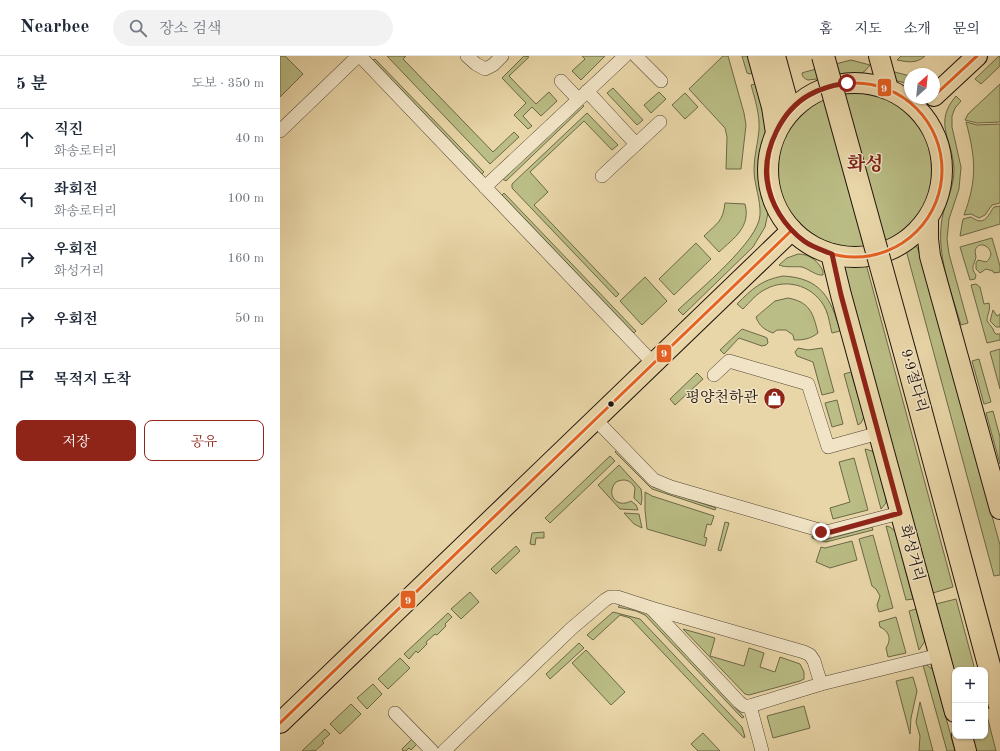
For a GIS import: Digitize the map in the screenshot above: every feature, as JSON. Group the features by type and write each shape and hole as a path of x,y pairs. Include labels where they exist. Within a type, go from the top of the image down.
{"highway":[{"name":"9·9절다리","path":"823,56 1000,706"},
{"name":"9·9절다리","path":"837,56 1000,657"}],"main road":[{"path":"758,56 772,107 776,133"},
{"path":"775,56 790,111"},
{"path":"787,56 792,77 798,86 809,95"},
{"path":"879,56 888,89"},
{"path":"940,91 977,56"},
{"path":"904,97 875,85 847,83 833,85 809,95 797,104 781,122 769,152 767,180 776,208 784,221 805,242 832,254 846,257 876,255 903,243 928,219 938,197 943,168 937,139 926,119 928,104"},
{"path":"928,219 930,256 1000,509"},
{"path":"280,723 792,230"},
{"name":"화성거리","path":"832,254 841,295 952,703"},
{"path":"963,739 966,751"}],"street":[{"path":"280,131 359,56 654,364"},
{"path":"467,56 476,64 485,69 493,65 502,56"},
{"path":"485,187 624,56"},
{"path":"636,56 661,82"},
{"path":"561,81 583,95 636,144"},
{"path":"602,176 660,122"},
{"path":"714,376 729,361 808,384 828,447 879,433"},
{"path":"596,420 654,480 671,488 826,532 900,513"},
{"path":"444,751 572,628 610,597 617,597 804,652 810,655 814,661 821,684"},
{"path":"651,608 744,706 750,706 821,684 939,655"},
{"path":"750,706 762,751"},
{"path":"395,713 432,751"}],"green space":[{"path":"280,56 285,56 303,74 280,97"},
{"path":"387,56 406,56 403,59 493,152 514,132 519,137 490,164"},
{"path":"524,56 529,57 509,76 536,104 549,92 557,101 541,116 532,107 523,116 532,126 528,129 514,115 526,103 502,78"},
{"path":"582,56 605,56 581,80 572,71 585,59"},
{"path":"723,56 728,56 746,125 741,169 726,169 727,137 725,128 689,89"},
{"path":"742,56 751,56 753,73 747,73"},
{"path":"901,56 925,56 922,59 912,62 897,60"},
{"path":"999,56 1000,66 981,84 975,79"},
{"path":"375,59 484,172 482,174 373,60"},
{"path":"851,60 870,65 860,74 808,80 804,78 802,74 805,72"},
{"path":"887,70 904,74 904,83 893,80"},
{"path":"758,83 767,130 761,169 768,213 765,227 753,247 683,315 678,310 726,265 750,238 757,226 760,209 754,169 759,119 751,85"},
{"path":"1000,84 1000,122 977,123 965,120 968,114"},
{"path":"613,88 643,120 637,125 607,93"},
{"path":"856,89 886,95 912,112 929,138 935,168 929,198 912,224 886,241 856,247 826,241 800,224 783,198 777,168 783,138 800,112 826,95"},
{"path":"659,92 666,99 651,113 644,105"},
{"path":"685,93 698,107 685,119 672,105"},
{"path":"956,96 961,101 955,108 952,116 952,127 961,167 959,189 949,219 947,239 949,254 968,323 961,325 946,276 941,239 942,219 954,176 953,157 945,123 949,106"},
{"path":"581,104 584,106 506,181 503,179"},
{"path":"587,113 618,145 612,150 584,121 530,172 548,192 534,205 619,294 616,297 512,188 512,184"},
{"path":"966,122 977,125 1000,124 1000,203 992,205 985,215 979,218 971,214 964,215 971,191 974,169 972,147"},
{"path":"504,193 636,331 634,333 502,195"},
{"path":"725,203 745,204 746,219 740,231 719,252 704,236 721,218"},
{"path":"1000,206 1000,224 960,236 963,219 971,217 978,221 982,221 994,207"},
{"path":"992,238 1000,266 1000,272 994,273 993,271 986,269 980,273 976,269 976,263 978,260 986,262 990,258 991,254 987,247 980,245 975,251 976,257 973,268 976,275 975,279 970,280 960,247"},
{"path":"696,243 711,259 674,295 659,279"},
{"path":"913,245 918,249 1000,545 1000,575 994,576 906,250"},
{"path":"798,254 806,255 816,261 823,271 823,275 802,267 779,265 787,258"},
{"path":"845,263 866,264 953,587 933,593 844,270"},
{"path":"783,276 807,281 822,292 833,309 840,331 832,333 826,310 821,302 816,295 800,286 783,284 774,286 760,293 743,309 737,304 757,286 769,280"},
{"path":"645,277 667,301 642,325 620,301"},
{"path":"976,284 980,287 984,304 989,303 990,308 987,321 996,334 1000,334 1000,340 987,343 971,285"},
{"path":"788,298 801,302 806,306 812,314 818,333 807,339 794,340 793,335 786,330 777,330 773,333 761,325 756,317 775,301"},
{"path":"993,310 997,316 1000,314 1000,327 996,327 990,321"},
{"path":"742,329 767,338 768,343 762,346 739,338 724,354 720,350"},
{"path":"798,348 808,350 822,348 834,392 822,395 813,362 797,356 795,352"},
{"path":"1000,349 1000,389 990,352"},
{"path":"979,359 991,402 984,404 972,361"},
{"path":"851,372 864,417 858,425 844,374"},
{"path":"697,373 703,379 675,405 670,399"},
{"path":"837,400 843,424 832,427 825,403"},
{"path":"993,411 1000,437 1000,464 986,413"},
{"path":"865,449 872,451 874,454 886,499 886,503 881,509"},
{"path":"617,450 653,487 716,508 715,510 652,489 615,452"},
{"path":"610,456 615,461 550,523 545,518"},
{"path":"854,458 868,510 833,519 830,508 850,502 839,462"},
{"path":"619,465 641,489 641,505 634,498 635,488 627,480 616,482 613,487 612,495 617,502 626,503 631,501 636,505 638,510 620,509 598,485"},
{"path":"645,492 652,496 714,516 711,525 707,524 704,537 707,538 705,546 647,529"},
{"path":"624,513 639,514 642,528 634,524"},
{"path":"725,522 729,523 721,551 718,550"},
{"path":"886,526 895,531 913,599 906,600"},
{"path":"872,527 873,530 826,542 812,538 812,536 825,540"},
{"path":"544,532 544,538 536,538 535,545 530,544 532,533"},
{"path":"873,535 893,608 879,612 877,605 880,596 876,589 872,586 859,539"},
{"path":"852,541 857,560 830,568 816,562 821,547 825,548"},
{"path":"516,546 520,551 496,574 491,569"},
{"path":"470,592 479,602 461,619 451,609"},
{"path":"956,599 974,667 953,667 936,604"},
{"path":"621,604 647,613 744,717 742,718 645,615 636,611 618,607"},
{"path":"916,609 925,641 919,650 909,611"},
{"path":"613,612 640,619 742,727 745,737 744,738 630,618 620,615 593,640 587,635"},
{"path":"448,613 452,617 445,624 446,626 437,635 435,634 426,642 427,644 418,653 416,651 409,659 404,654"},
{"path":"896,617 906,653 888,657 886,648 889,641 889,636 886,631 880,627 879,622"},
{"path":"683,629 715,638 710,656 744,666 749,648 764,653 760,667 775,672 780,657 800,664 804,672 804,679 749,695 745,694"},
{"path":"579,643 584,648 550,679 546,674"},
{"path":"586,650 625,692 611,705 572,663"},
{"path":"400,658 410,668 388,689 378,679"},
{"path":"923,665 927,665 933,670 955,751 947,751"},
{"path":"913,677 917,691 911,718 910,734 896,681"},
{"path":"373,684 382,694 367,709 357,698"},
{"path":"920,702 933,751 919,751 920,736 916,722"},
{"path":"351,704 361,714 340,734 330,724"},
{"path":"804,706 810,728 773,738 767,716"},
{"path":"988,720 996,751 975,751 972,739 988,739"},
{"path":"325,729 330,734 322,741 324,743 315,751 302,751"},
{"path":"703,733 720,751 698,751 691,744"},
{"path":"412,739 417,744 411,750 409,748 406,751 403,751 402,749"}],"transit line":[{"name":"9","path":"940,90 977,56"},
{"name":"9","path":"864,83 888,89 904,97 917,108 928,121 936,137 941,153 942,170 941,187 936,203 928,219 917,232 904,243 880,254 864,257 846,257 830,254 806,243 793,232 782,219 774,203 769,187 768,161 771,145 782,121 793,108 806,97 822,89 838,84 864,83"},
{"name":"9","path":"280,723 792,230"}],"place":[{"name":"평양천하관","path":"774,398"}],"district":[{"name":"화성","path":"865,165"}],"route":[{"path":"821,532 831,532 900,513 841,295 832,254 805,242 784,221 776,208 767,180 769,152 773,139 786,115 809,95 833,85 847,83"}]}
